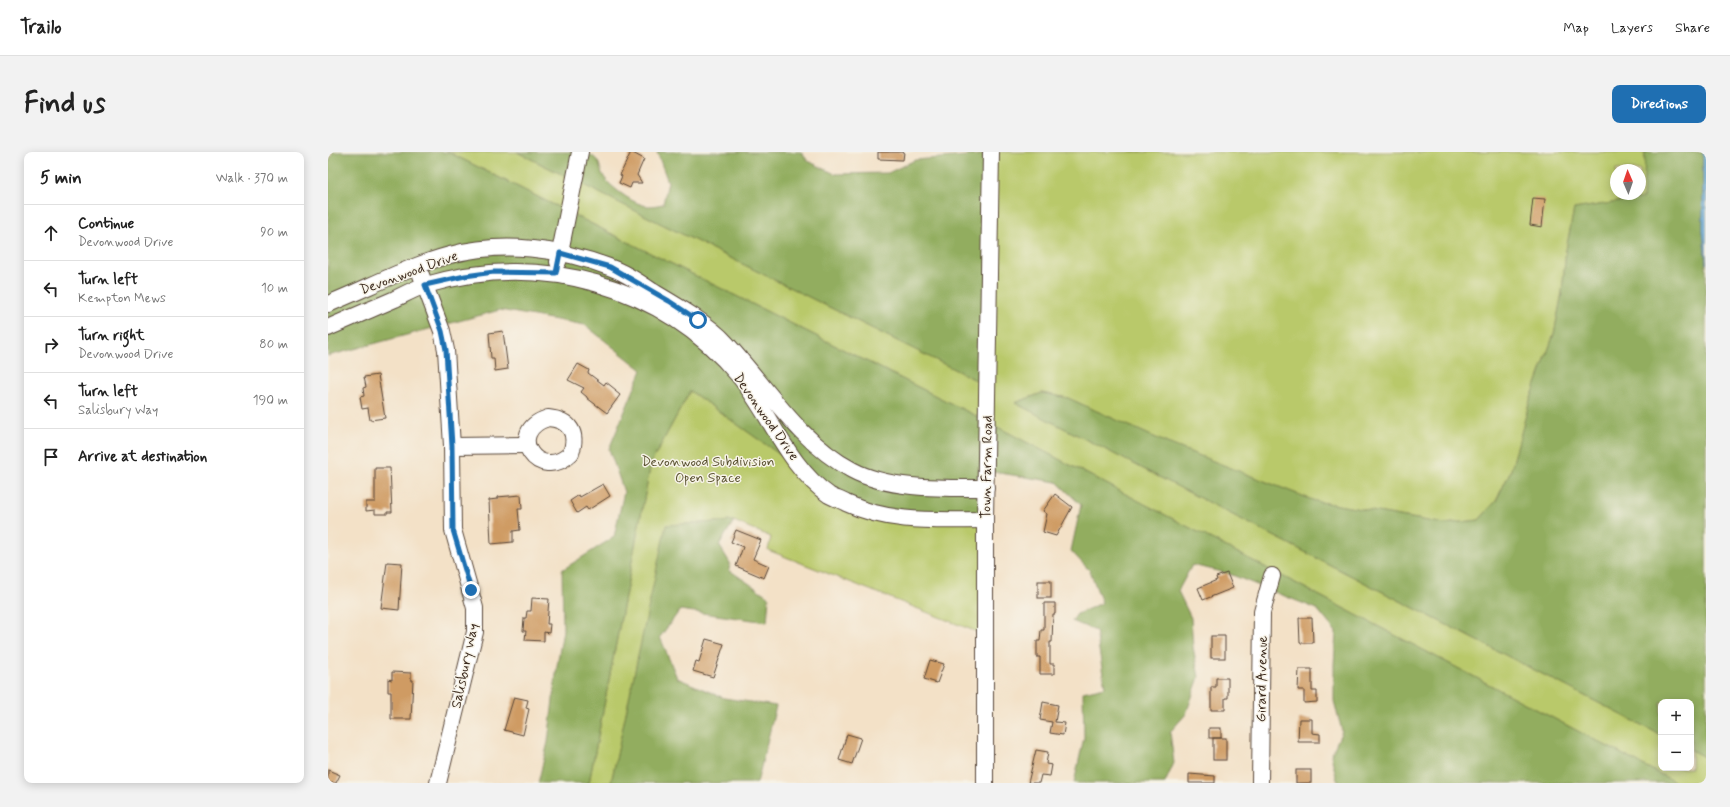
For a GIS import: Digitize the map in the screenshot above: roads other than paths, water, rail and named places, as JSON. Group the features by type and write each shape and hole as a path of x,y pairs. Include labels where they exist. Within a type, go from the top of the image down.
{"street":[{"path":"556,273 580,152"},
{"name":"Town Farm Road","path":"985,783 985,520 988,422 991,152"},
{"name":"Devonwood Drive","path":"328,304 418,266 450,255 482,249 522,247 560,253 610,267 669,301 698,320 724,341 807,436 825,453 854,471 891,484 940,488 986,488"},
{"name":"Salisbury Way","path":"418,266 444,337 452,446 453,530 475,608 475,632 438,783"},
{"name":"Devonwood Drive","path":"328,328 425,285 465,276 494,272 556,273 594,282 629,294 663,311 692,330 738,376 757,401 782,442 806,474 829,495 869,513 894,518 985,520"},
{"path":"452,446 527,445"},
{"name":"Girard Avenue","path":"1260,783 1262,612 1272,576"}],"water":[{"path":"1703,152 1706,152 1706,264 1703,230"}],"park label":[{"name":"Devonwood Subdivision Open Space","path":"708,470"}]}
